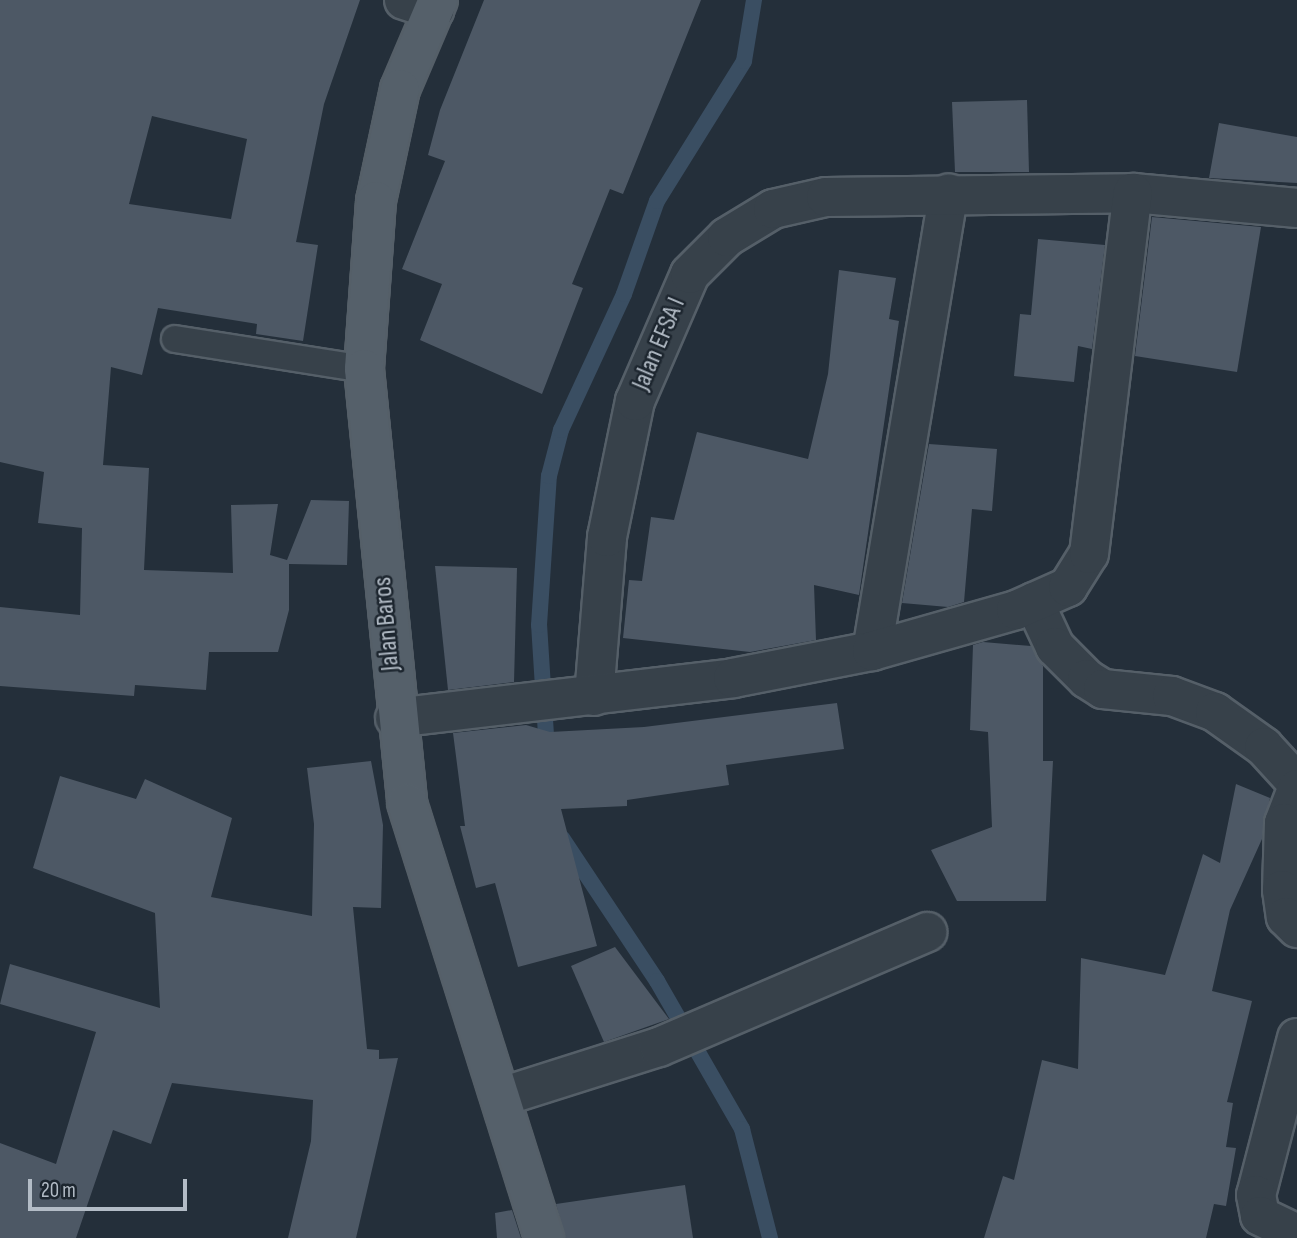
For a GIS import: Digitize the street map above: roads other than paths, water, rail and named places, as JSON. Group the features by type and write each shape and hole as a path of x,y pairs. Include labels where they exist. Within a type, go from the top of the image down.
{"main road":[{"name":"Jalan Baros","path":"425,3 400,89 376,201 365,369 395,718 407,803 544,1238"}],"street":[{"name":"Jalan EFSA I","path":"585,696 607,537 635,401 691,274 727,237 773,209 826,198 949,193 1133,193 1297,208"},
{"path":"872,651 949,193"},
{"path":"395,718 585,696 872,651 1034,602 1078,579 1089,554 1133,193"},
{"path":"1034,602 1055,647 1087,679 1103,690 1172,696 1215,712 1265,747 1297,783"},
{"path":"1297,789 1284,823 1282,890 1286,917 1297,928"},
{"path":"501,1097 659,1047 747,1011 839,965 927,932"},
{"path":"1297,1038 1256,1195 1260,1216 1297,1234"}],"lane":[{"path":"175,339 365,369"}],"waterway":[{"path":"547,751 539,625 549,476 561,430 624,294 657,201 744,61 754,0"},
{"path":"562,838 657,981 742,1129 770,1238"}]}
